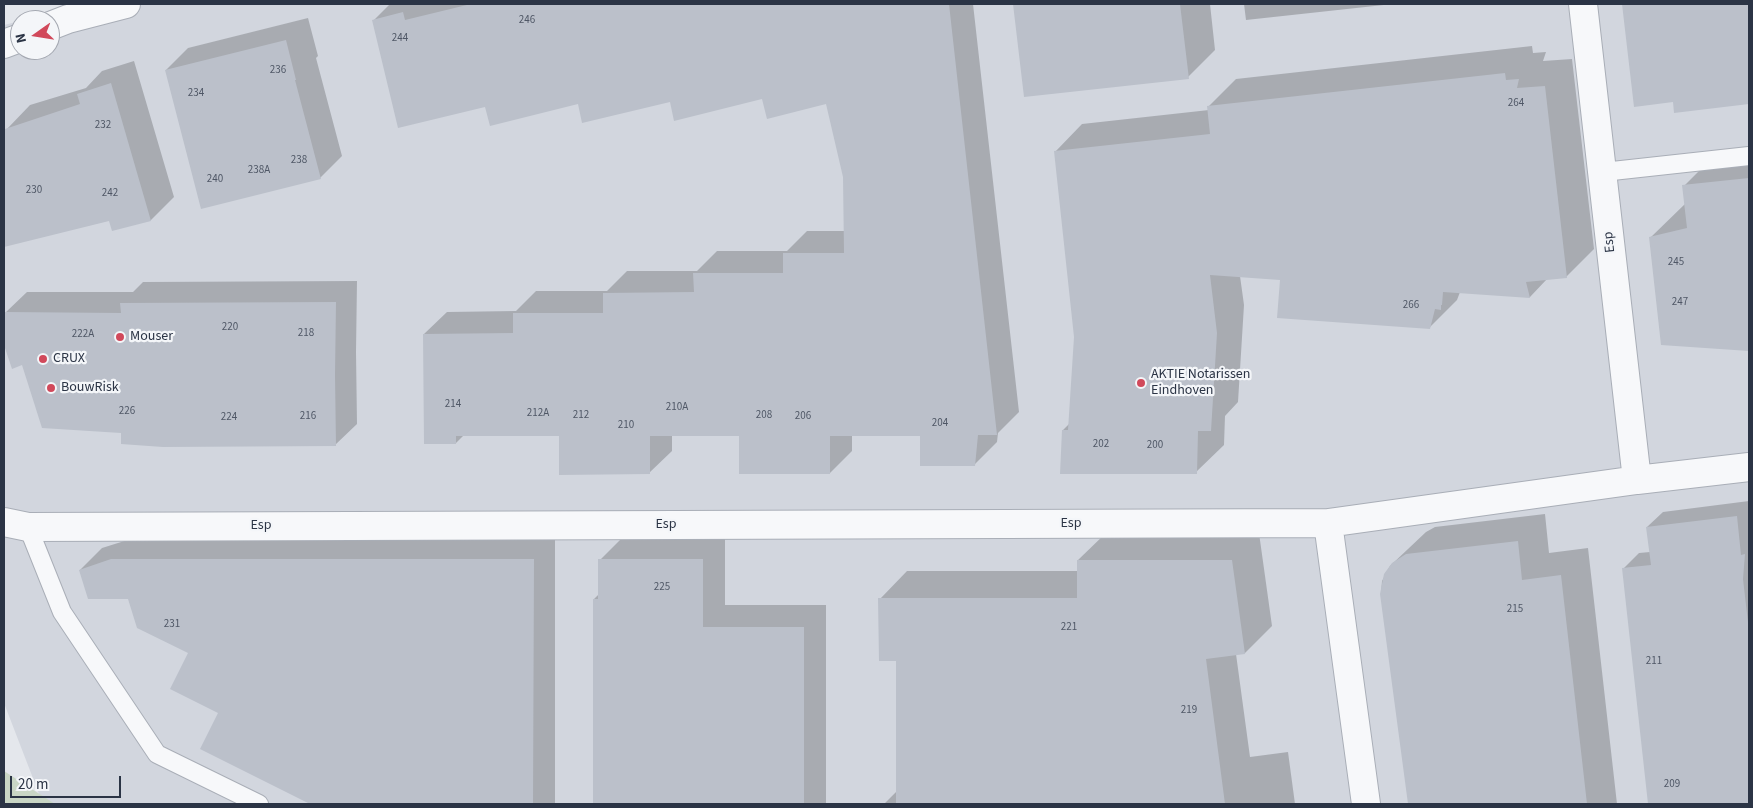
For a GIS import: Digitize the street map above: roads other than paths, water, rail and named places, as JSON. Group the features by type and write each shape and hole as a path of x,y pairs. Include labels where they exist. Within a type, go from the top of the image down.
{"street":[{"path":"60,22 126,4"},
{"name":"Esp","path":"1584,4 1637,480"},
{"name":"Esp","path":"16,525 1328,523 1637,480 1749,467"},
{"path":"1328,523 1366,804"}],"lane":[{"path":"1602,172 1749,156"},
{"path":"16,525 62,612 157,754 259,804"}],"place":[{"name":"Mouser","path":"120,337"},
{"name":"CRUX","path":"43,359"},
{"name":"AKTIE Notarissen Eindhoven","path":"1141,383"},
{"name":"BouwRisk","path":"51,388"}]}
